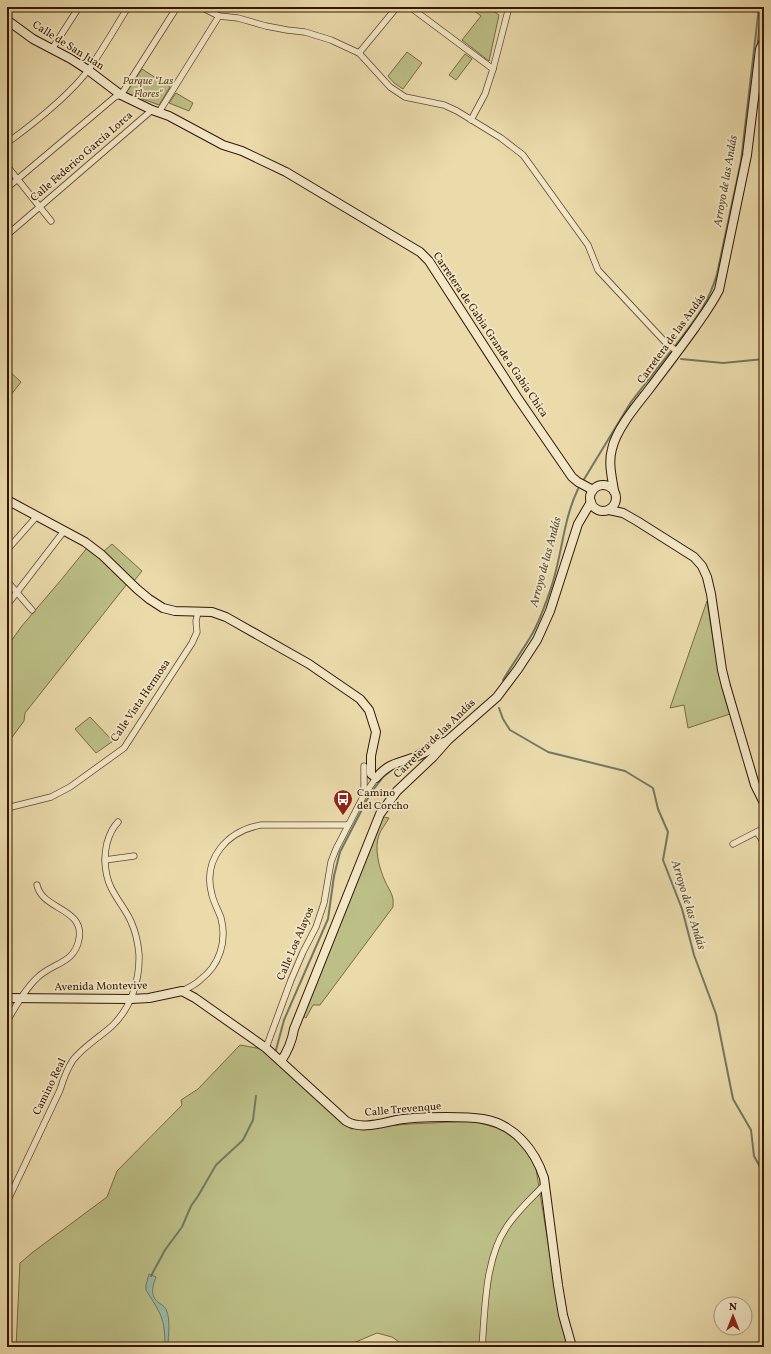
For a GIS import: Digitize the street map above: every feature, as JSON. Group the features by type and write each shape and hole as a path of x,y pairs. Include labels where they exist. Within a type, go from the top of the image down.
{"street":[{"path":"52,49 79,7"},
{"path":"7,143 64,96 88,70 128,7"},
{"path":"7,188 115,97 121,95 177,7"},
{"path":"201,7 219,16 238,18 266,26 305,32 331,40 359,53 390,87 405,97 444,105 457,111 501,138 523,155 588,245 598,270 666,343 678,352"},
{"path":"359,53 397,7"},
{"path":"410,7 494,70"},
{"path":"471,120 485,94 494,70 509,7"},
{"name":"Calle Federico García Lorca","path":"7,235 155,111 219,16"},
{"name":"Calle de San Juan","path":"7,20 33,39 71,59 88,70 121,95 181,122"},
{"name":"Carretera de las Andás","path":"614,491 611,476 611,456 615,440 632,412 678,352 713,302 719,290 747,155 760,49 764,41"},
{"name":"Carretera de Gabia Grande a Gabia Chica","path":"181,122 222,145 242,151 286,172 420,252 429,261 516,397 572,477 593,490"},
{"path":"7,166 51,221"},
{"path":"611,476 601,486 593,490 590,495 592,506 598,510 609,510 623,513 694,557 702,566 707,577 711,594 722,670 726,686 756,785 763,802"},
{"path":"601,486 608,486 616,494 616,502 609,510"},
{"path":"7,501 85,542 149,599 163,608 175,611 212,612 226,617 309,664 360,699 369,710 376,732 371,756 367,764 364,795"},
{"name":"Carretera de las Andás","path":"281,1061 287,1052 294,1029 380,814 397,791 434,757 448,740 497,697 518,669 537,640 550,611 578,524 584,517 585,511 591,502"},
{"path":"616,502 622,508 623,513"},
{"path":"584,517 598,510"},
{"path":"7,550 37,516"},
{"path":"7,605 64,531"},
{"path":"7,581 32,610"},
{"name":"Calle Vista Hermosa","path":"7,808 51,797 70,787 124,748 192,642 197,632 196,621 198,612"},
{"path":"415,759 448,740"},
{"path":"348,825 373,779 382,771 398,762 434,757"},
{"path":"415,759 422,767"},
{"path":"367,764 382,771"},
{"path":"367,764 373,779"},
{"name":"Camino Real","path":"7,1202 73,1060 86,1046 112,1026 124,1012 131,999 138,967 139,953 137,939 132,924 108,881 105,860 110,835 118,822"},
{"name":"Avenida Montevive","path":"7,998 131,999 149,998 182,991 200,981 209,972 216,962 220,952 223,941 223,930 212,895 210,868 221,848 229,838 249,827 261,825 348,825"},
{"name":"Calle Los Alayos","path":"266,1048 291,980 316,927 324,903 331,862 348,825"},
{"path":"733,844 764,828"},
{"path":"757,832 764,843"},
{"path":"105,860 134,856"},
{"path":"7,1022 20,998 40,975 64,961 74,953 80,936 79,928 74,918 65,910 46,900 38,890 37,885"},
{"name":"Calle Trevenque","path":"182,991 195,998 266,1048 351,1124 363,1126 429,1117 469,1117 496,1122 515,1133 526,1144 540,1165 545,1184 563,1315 572,1347"},
{"path":"482,1347 488,1285 497,1245 510,1221 545,1184"}],"green space":[{"path":"469,7 488,7 499,15 489,61 462,40 481,16"},
{"path":"761,7 764,7 764,30 757,46"},
{"path":"407,52 422,63 403,89 394,83 388,76"},
{"path":"465,54 472,59 456,80 449,75"},
{"name":"Parque \"Las Flores\"","path":"142,69 170,87 159,105 126,93"},
{"path":"176,93 193,103 189,111 169,103"},
{"path":"7,369 21,382 7,400"},
{"path":"112,544 142,571 134,581 103,552"},
{"path":"87,548 108,564 127,584 25,713 24,721 7,744 7,647 21,627"},
{"path":"707,601 719,672 730,714 688,728 684,705 670,708"},
{"path":"90,717 113,741 96,753 75,729"},
{"path":"383,817 389,818 379,835 377,852 381,870 392,896 393,907 320,1005 313,1005 306,1018 303,1016 376,831"},
{"path":"240,1045 262,1049 351,1129 473,1121 501,1129 521,1143 536,1169 556,1296 568,1347 441,1347 441,1342 402,1344 392,1337 377,1333 344,1347 16,1347 20,1263 107,1197 117,1171 182,1105 181,1100 198,1089"}],"shaded area":[{"path":"149,1274 156,1277 153,1290 154,1297 168,1313 168,1347 165,1347 164,1329 161,1317 146,1290"}],"waterway":[{"name":"Arroyo de las Andás","path":"675,346 705,304 717,274 741,161 759,7"},
{"name":"Arroyo de las Andás","path":"583,481 631,402 670,352"},
{"path":"681,359 723,363 764,359"},
{"name":"Arroyo de las Andás","path":"503,680 531,636 542,613 555,576 569,513 578,489"},
{"name":"Arroyo de las Andás","path":"499,708 503,719 510,730 548,752 625,771 653,788 658,809 668,832 663,860 682,909 694,955 716,1014 733,1099 751,1130 754,1156 764,1174"},
{"path":"413,754 459,721"},
{"path":"276,1050 284,1020 328,919 334,876 340,852 370,794 383,777 393,769"},
{"path":"151,1276 165,1250 182,1227 191,1206 216,1165 243,1140 253,1120 256,1096"},
{"name":"Arroyo de las Andás","path":"759,1347 764,1326"}],"place":[{"name":"Camino del Corcho","path":"343,816"}]}
